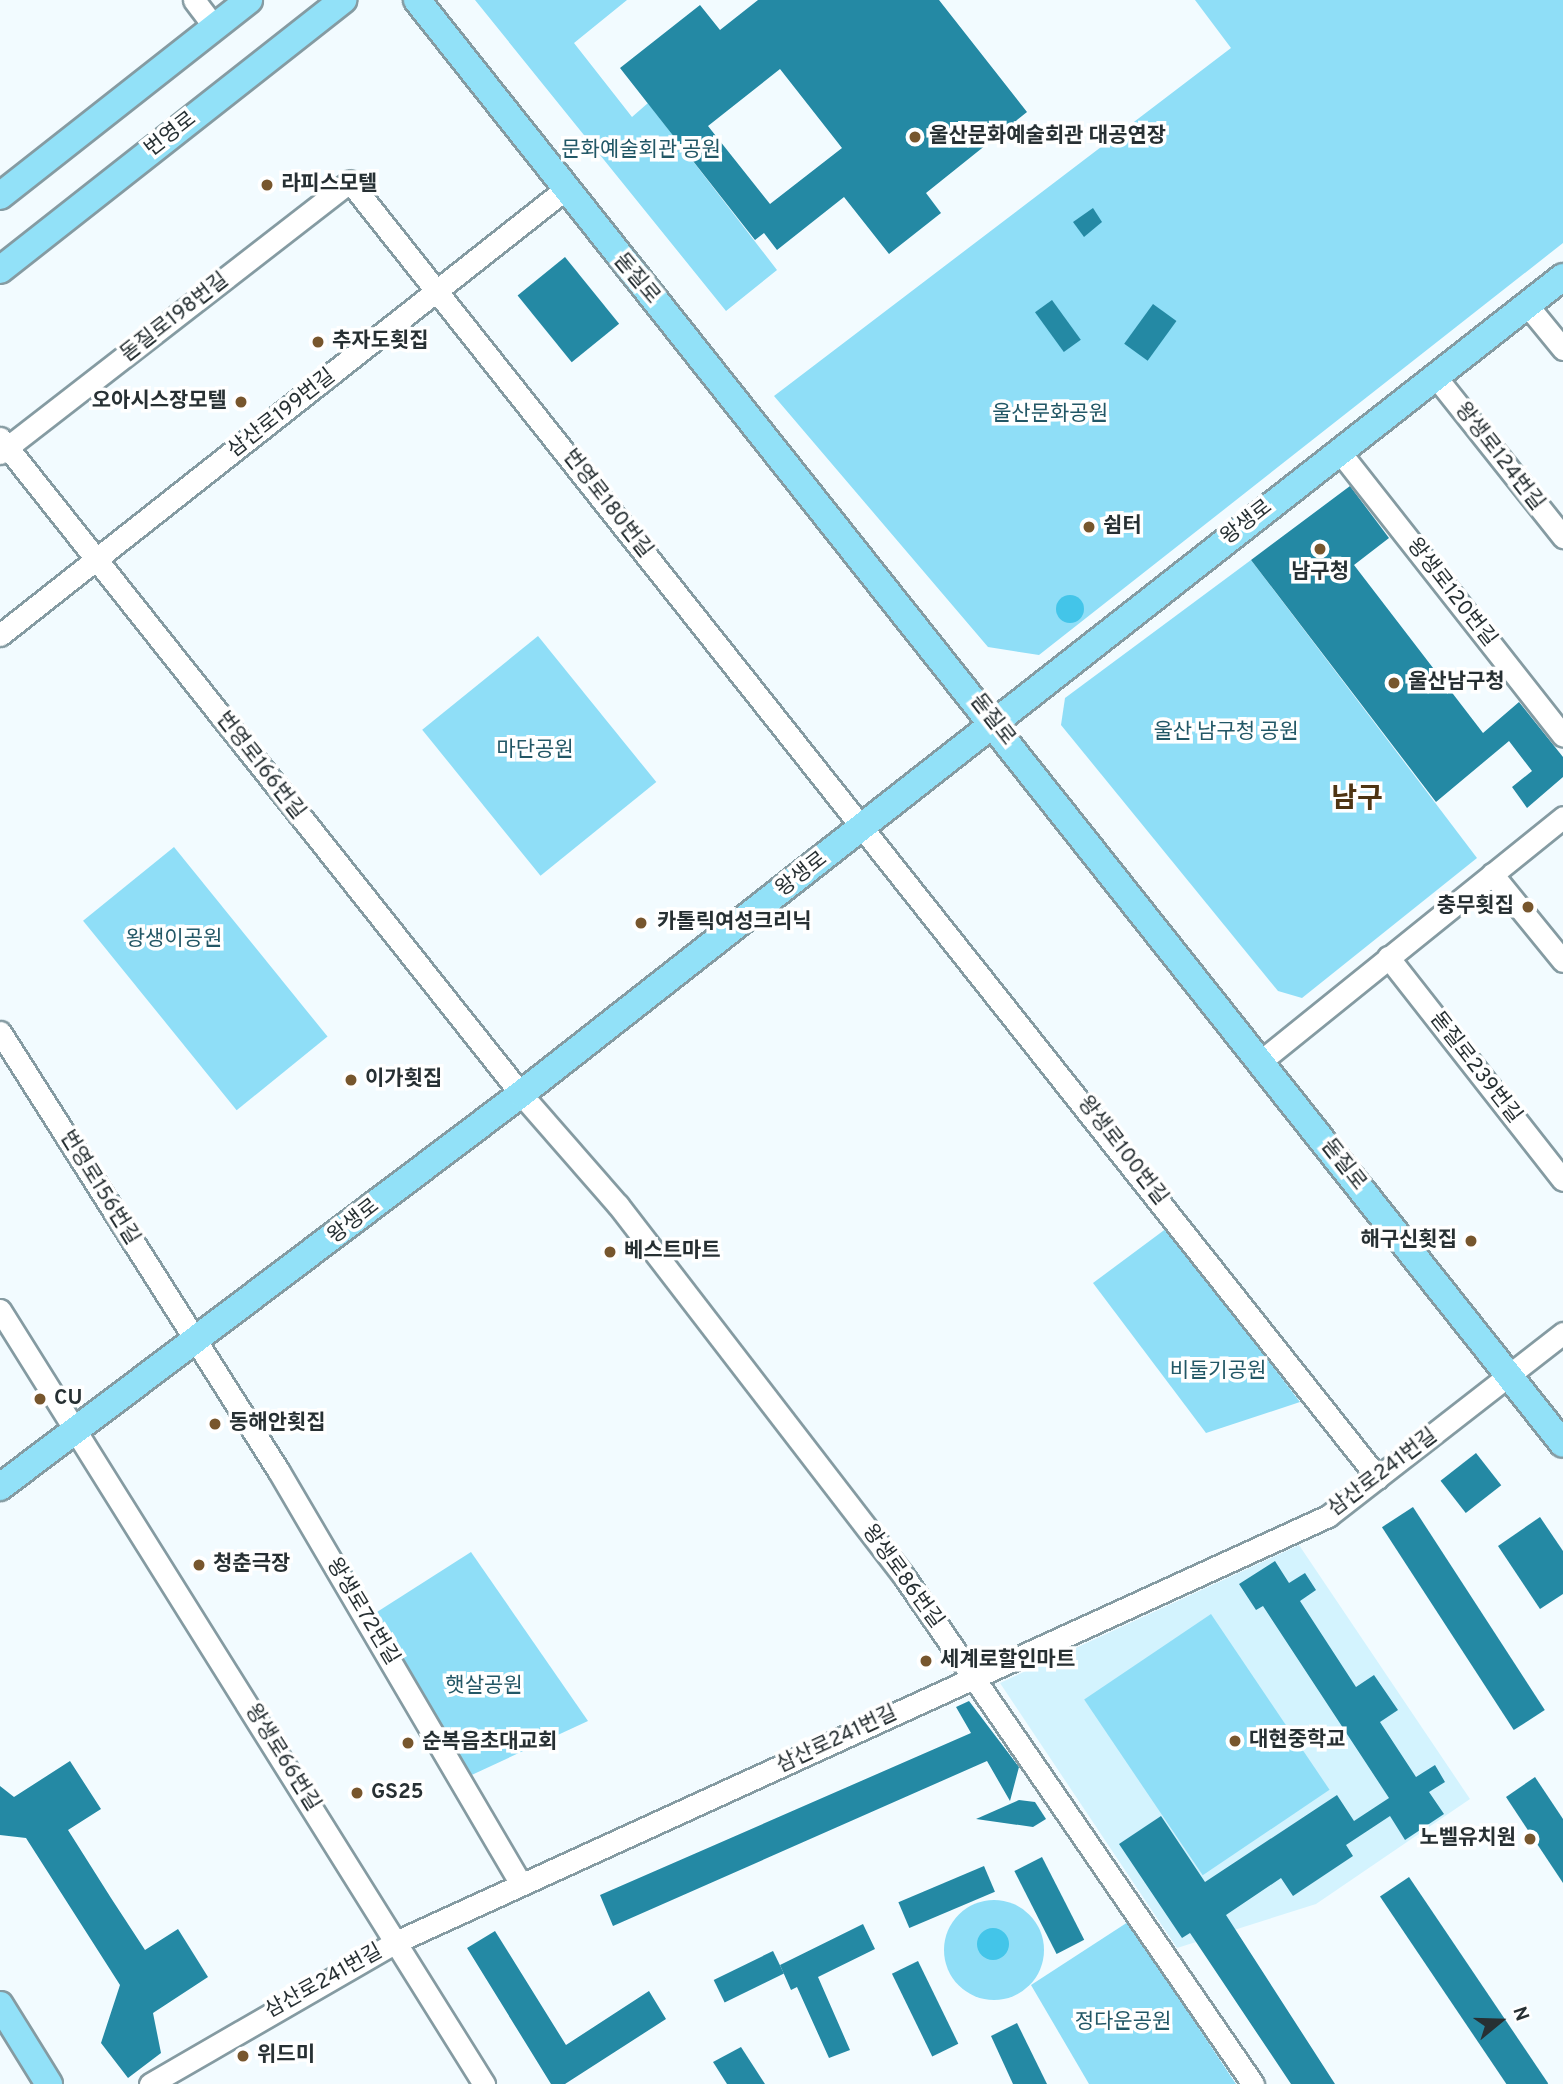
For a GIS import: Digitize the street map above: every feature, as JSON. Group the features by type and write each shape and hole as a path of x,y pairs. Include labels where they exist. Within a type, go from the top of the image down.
{"main road":[{"path":"0,196 249,0"},
{"name":"번영로","path":"0,271 342,0"},
{"name":"돋질로","path":"417,0 563,191 995,724 1563,1444"},
{"name":"왕생로","path":"0,1487 197,1343 520,1094 1563,277"},
{"path":"0,2005 49,2084"}],"street":[{"path":"194,0 214,27"},
{"name":"번영로180번길","path":"350,182 863,827"},
{"name":"돋질로198번길","path":"2,446 350,182"},
{"name":"삼산로199번길","path":"0,635 563,191"},
{"path":"1527,305 1563,349"},
{"name":"왕생로124번길","path":"1435,376 1563,537"},
{"name":"번영로166번길","path":"2,446 97,560 520,1094"},
{"name":"왕생로120번길","path":"1339,451 1563,736"},
{"path":"1261,1061 1563,817"},
{"name":"왕생로100번길","path":"863,827 1378,1478"},
{"path":"1492,874 1563,961"},
{"name":"돋질로239번길","path":"1388,957 1563,1180"},
{"name":"번영로156번길","path":"0,1032 197,1343"},
{"name":"왕생로86번길","path":"520,1094 626,1215 903,1575 1253,2084"},
{"name":"왕생로66번길","path":"0,1310 484,2084"},
{"name":"삼산로241번길","path":"150,2084 396,1942 1328,1516 1563,1333"},
{"name":"왕생로72번길","path":"197,1343 521,1884"}],"shaded area":[{"path":"1070,595 1080,599 1084,609 1080,619 1070,623 1060,619 1056,609 1060,599"},
{"name":"대현중학교","path":"1299,1545 1470,1799 1316,1904 1177,1948 1000,1683"},
{"path":"993,1928 1004,1933 1009,1944 1004,1955 993,1960 982,1955 977,1944 982,1933"}],"green space":[{"name":"문화예술회관 공원","path":"475,0 627,0 574,43 632,117 648,103 777,270 726,311"},
{"name":"울산문화공원","path":"1195,0 1563,0 1563,243 1039,655 988,647 774,396 1231,48"},
{"name":"울산 남구청 공원","path":"1251,560 1477,858 1302,998 1278,991 1061,725 1065,698"},
{"name":"마단공원","path":"538,636 656,782 541,876 422,730"},
{"name":"왕생이공원","path":"174,847 328,1037 237,1110 83,921"},
{"name":"비둘기공원","path":"1167,1228 1300,1402 1206,1433 1093,1283"},
{"name":"햇살공원","path":"471,1552 588,1721 463,1779 366,1619"},
{"path":"1211,1614 1330,1790 1203,1875 1084,1700"},
{"path":"994,1900 1013,1904 1029,1915 1040,1931 1044,1950 1040,1969 1029,1985 1013,1996 994,2000 975,1996 959,1985 948,1969 944,1950 948,1931 959,1915 975,1904"},
{"name":"정다운공원","path":"1128,1922 1236,2084 1089,2084 1031,1985"}],"building":[{"name":"울산문화예술회관 대공연장","path":"758,0 939,0 1027,112 926,193 941,213 889,254 844,197 777,250 764,233 755,240 620,68 700,5 720,30","holes":["780,69 842,148 770,204 708,126"]},
{"path":"1093,208 1102,222 1084,237 1073,222"},
{"path":"565,257 619,324 572,362 518,295"},
{"path":"1052,300 1081,340 1064,352 1035,312"},
{"path":"1153,304 1176,321 1148,361 1124,344"},
{"name":"울산남구청","path":"1350,486 1389,538 1354,565 1483,733 1519,702 1563,757 1563,777 1527,808 1512,787 1532,771 1509,741 1436,802 1251,560"},
{"path":"1476,1453 1501,1485 1466,1513 1441,1481"},
{"path":"1413,1507 1545,1710 1514,1730 1382,1527"},
{"path":"1540,1517 1563,1551 1563,1594 1540,1609 1498,1546"},
{"path":"1275,1561 1289,1583 1305,1573 1316,1590 1300,1601 1356,1687 1374,1675 1398,1710 1380,1722 1416,1777 1435,1765 1445,1782 1429,1792 1444,1814 1405,1840 1390,1816 1346,1845 1353,1856 1293,1896 1281,1878 1226,1915 1335,2084 1291,2084 1190,1933 1182,1938 1119,1844 1161,1816 1205,1882 1337,1795 1354,1821 1389,1798 1263,1606 1256,1610 1239,1584"},
{"path":"969,1701 1019,1767 1010,1801 987,1761 613,1926 600,1895 971,1733 956,1707"},
{"path":"70,1761 101,1809 68,1830 111,1898 145,1950 178,1929 208,1977 153,2013 161,2053 128,2078 101,2043 120,1985 26,1838 0,1835 0,1786 14,1797"},
{"path":"1535,1777 1563,1819 1563,1883 1506,1797"},
{"path":"1019,1800 1035,1802 1046,1819 1033,1827 976,1819"},
{"path":"1042,1857 1084,1940 1057,1954 1014,1871"},
{"path":"984,1866 995,1892 909,1928 898,1902"},
{"path":"1409,1877 1548,2083 1506,2084 1380,1897"},
{"path":"863,1924 875,1949 818,1977 850,2050 829,2058 797,1987 791,1990 780,1965"},
{"path":"495,1931 566,2045 649,1991 666,2019 565,2084 551,2084 467,1948"},
{"path":"773,1951 784,1973 725,2002 714,1980"},
{"path":"918,1961 958,2044 932,2056 892,1974"},
{"path":"1017,2023 1047,2084 1013,2084 991,2036"},
{"path":"741,2047 765,2084 727,2084 713,2062"}],"place":[{"name":"울산문화예술회관 대공연장","path":"915,137"},
{"name":"라피스모텔","path":"267,185"},
{"name":"추자도횟집","path":"318,342"},
{"name":"오아시스장모텔","path":"241,402"},
{"name":"쉼터","path":"1089,527"},
{"name":"남구청","path":"1320,549"},
{"name":"울산남구청","path":"1394,683"},
{"name":"충무횟집","path":"1528,907"},
{"name":"카톨릭여성크리닉","path":"641,923"},
{"name":"이가횟집","path":"351,1080"},
{"name":"해구신횟집","path":"1471,1241"},
{"name":"베스트마트","path":"610,1252"},
{"name":"CU","path":"40,1399"},
{"name":"동해안횟집","path":"215,1424"},
{"name":"청춘극장","path":"199,1565"},
{"name":"세계로할인마트","path":"926,1661"},
{"name":"대현중학교","path":"1235,1741"},
{"name":"순복음초대교회","path":"408,1743"},
{"name":"GS25","path":"357,1793"},
{"name":"노벨유치원","path":"1530,1839"},
{"name":"위드미","path":"243,2056"}],"district":[{"name":"남구","path":"1357,800"}]}
